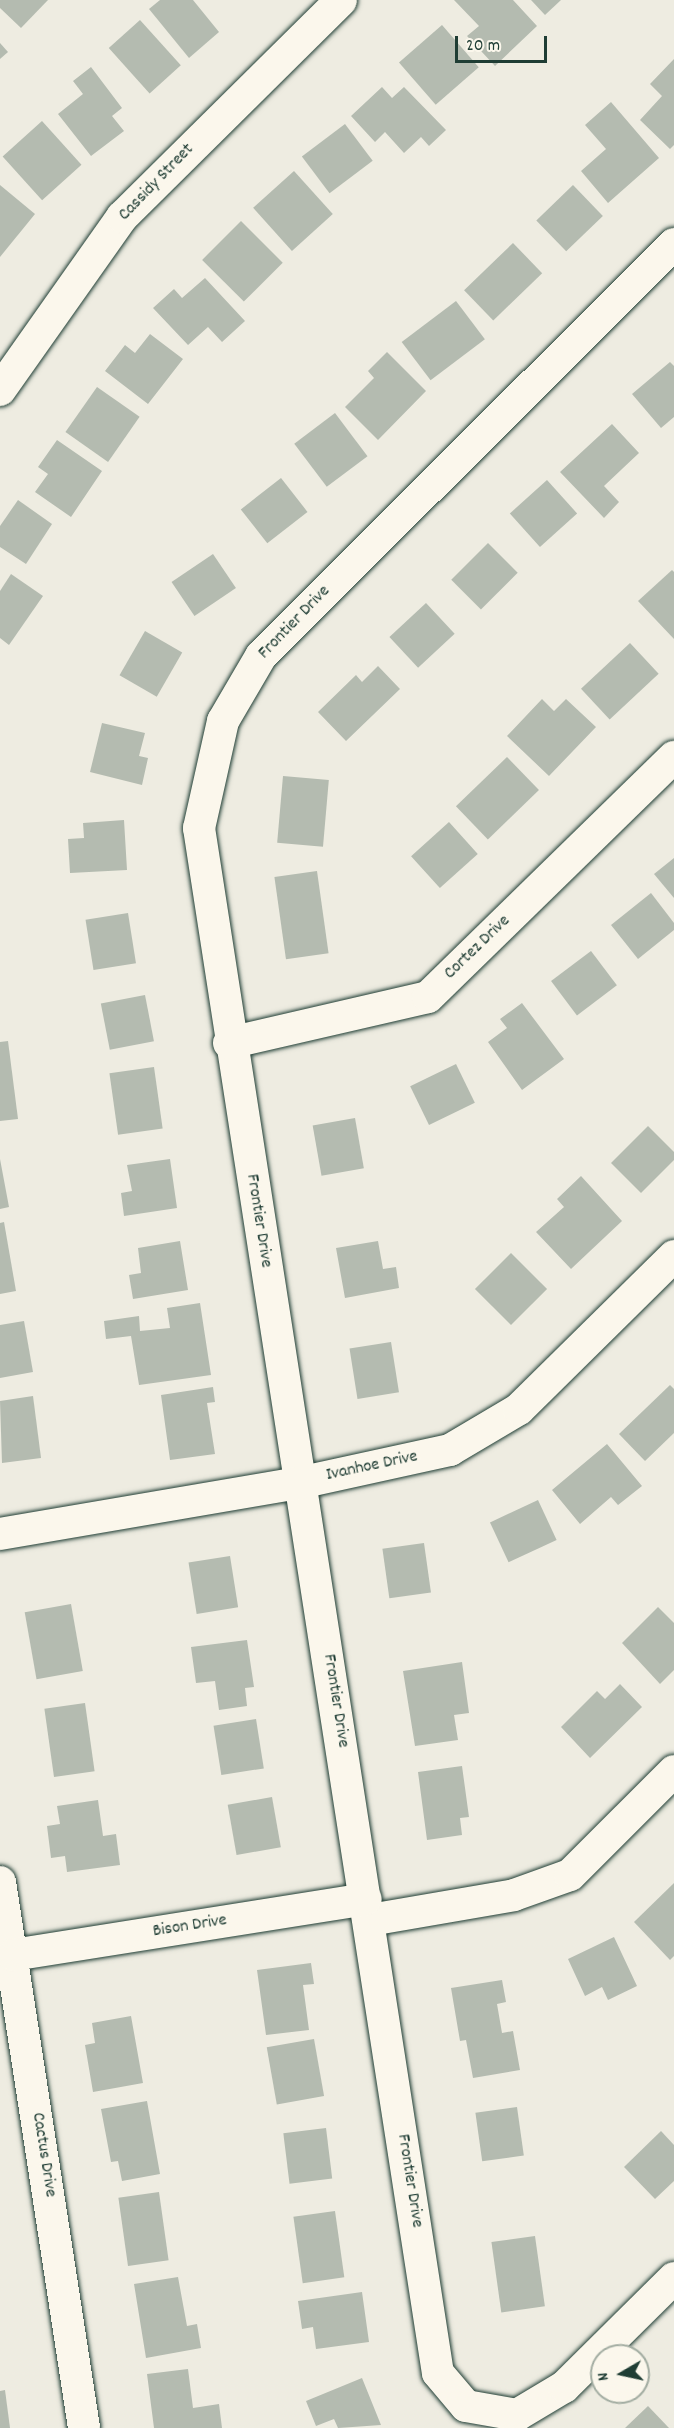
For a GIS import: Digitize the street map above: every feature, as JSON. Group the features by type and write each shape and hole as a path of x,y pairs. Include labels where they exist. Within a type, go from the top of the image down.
{"street":[{"name":"Cassidy Street","path":"0,390 122,217 341,0"},
{"name":"Frontier Drive","path":"674,244 261,656 223,721 199,828 229,1043 368,1910 438,2373 466,2406 517,2415 564,2388 674,2278"},
{"name":"Cortez Drive","path":"229,1043 428,997 674,757"},
{"name":"Ivanhoe Drive","path":"0,1534 299,1483 450,1450 519,1409 674,1256"},
{"name":"Bison Drive","path":"13,1955 368,1910 514,1895 570,1875 674,1771"},
{"name":"Cactus Drive","path":"0,1882 84,2428"}],"building":[{"path":"0,0 48,0 21,28 0,8"},
{"path":"160,0 193,0 219,32 189,58 149,9"},
{"path":"454,0 513,0 537,26 495,66 467,36 479,26"},
{"path":"531,0 561,0 545,15"},
{"path":"140,20 181,65 150,93 109,48"},
{"path":"442,25 479,67 436,105 399,62"},
{"path":"0,43 8,52 0,59"},
{"path":"674,59 674,145 670,149 640,120 662,96 650,84"},
{"path":"91,67 122,108 112,116 124,131 91,156 58,114 83,94 73,81"},
{"path":"382,87 392,98 404,87 446,130 429,146 421,137 404,153 385,132 375,142 351,116"},
{"path":"611,102 659,158 608,203 581,171 606,149 585,125"},
{"path":"42,121 81,165 42,200 3,156"},
{"path":"345,124 373,161 330,193 302,156"},
{"path":"294,171 333,214 292,251 253,208"},
{"path":"0,185 35,214 0,257"},
{"path":"573,185 603,216 566,251 536,220"},
{"path":"241,221 283,263 244,302 202,260"},
{"path":"513,243 542,273 493,320 464,290"},
{"path":"205,278 245,321 222,342 208,327 188,345 153,308 174,289 182,298"},
{"path":"456,301 485,339 431,380 402,342"},
{"path":"150,334 183,359 148,404 105,371 125,345 135,353"},
{"path":"387,352 426,391 378,440 345,407 374,378 368,371"},
{"path":"670,362 674,366 674,417 661,428 632,394"},
{"path":"97,387 140,417 108,462 65,432"},
{"path":"335,413 367,456 327,487 294,444"},
{"path":"612,424 639,453 604,486 619,502 604,518 560,472"},
{"path":"57,440 102,471 71,517 35,492 48,474 38,467"},
{"path":"281,478 307,512 267,543 241,509"},
{"path":"547,480 577,513 540,547 510,513"},
{"path":"18,500 52,524 26,564 0,547 0,526"},
{"path":"488,543 518,573 481,609 451,580"},
{"path":"213,554 236,588 194,616 172,582"},
{"path":"672,570 674,572 674,639 638,601"},
{"path":"11,574 43,596 9,645 0,638 0,591"},
{"path":"426,603 455,634 418,668 389,637"},
{"path":"145,631 182,652 157,697 119,675"},
{"path":"630,643 659,674 610,719 581,689"},
{"path":"378,666 400,689 346,741 318,712 356,675 362,682"},
{"path":"542,699 554,711 566,699 596,727 549,776 507,736"},
{"path":"102,723 145,733 139,756 148,758 142,785 90,772"},
{"path":"507,757 539,790 488,839 456,806"},
{"path":"283,776 329,780 323,847 277,843"},
{"path":"124,820 127,870 70,873 68,839 84,838 83,823"},
{"path":"449,822 478,854 440,888 411,856"},
{"path":"674,858 674,898 654,874"},
{"path":"317,871 329,953 286,959 274,877"},
{"path":"651,893 674,923 674,930 638,959 611,925"},
{"path":"128,913 136,963 94,970 86,920"},
{"path":"591,951 617,985 577,1015 551,981"},
{"path":"145,995 154,1041 110,1050 101,1004"},
{"path":"522,1003 564,1059 522,1090 488,1042 507,1028 500,1019"},
{"path":"8,1041 18,1119 0,1121 0,1042"},
{"path":"456,1064 475,1103 429,1125 410,1086"},
{"path":"154,1067 163,1128 118,1135 109,1073"},
{"path":"355,1118 364,1168 322,1176 313,1125"},
{"path":"648,1126 674,1152 674,1160 641,1193 611,1163"},
{"path":"0,1159 9,1207 0,1209"},
{"path":"170,1159 177,1208 124,1216 121,1193 132,1191 127,1165"},
{"path":"581,1176 622,1221 571,1269 536,1232 564,1207 557,1199"},
{"path":"4,1222 16,1291 0,1294 0,1223"},
{"path":"180,1241 188,1290 133,1299 129,1275 141,1273 138,1248"},
{"path":"378,1241 383,1269 396,1267 399,1288 345,1298 336,1248"},
{"path":"511,1253 547,1289 511,1325 475,1289"},
{"path":"200,1303 211,1375 139,1385 131,1336 106,1339 104,1321 139,1316 140,1331 170,1328 167,1308"},
{"path":"24,1321 33,1372 0,1378 0,1325"},
{"path":"391,1342 399,1392 357,1399 350,1349"},
{"path":"670,1385 674,1389 674,1433 645,1461 619,1434"},
{"path":"213,1387 215,1402 207,1403 215,1454 170,1460 161,1395"},
{"path":"33,1396 41,1458 2,1463 0,1401"},
{"path":"607,1444 642,1486 618,1505 611,1497 580,1524 552,1490"},
{"path":"538,1500 557,1540 509,1562 490,1522"},
{"path":"424,1543 431,1593 389,1598 382,1549"},
{"path":"230,1556 238,1607 197,1614 189,1563"},
{"path":"71,1604 83,1671 37,1679 25,1612"},
{"path":"658,1607 674,1623 674,1670 660,1684 622,1643"},
{"path":"247,1640 254,1687 245,1688 247,1706 219,1710 215,1681 196,1683 191,1647"},
{"path":"462,1662 469,1713 454,1715 458,1740 415,1746 403,1671"},
{"path":"620,1684 642,1707 590,1758 561,1727 597,1691 605,1699"},
{"path":"85,1703 95,1771 54,1777 44,1709"},
{"path":"256,1719 264,1768 221,1775 214,1726"},
{"path":"462,1766 469,1817 460,1818 462,1835 427,1840 418,1772"},
{"path":"272,1797 281,1847 237,1855 228,1805"},
{"path":"98,1800 103,1836 116,1834 120,1865 67,1872 65,1856 51,1858 47,1826 60,1824 57,1806"},
{"path":"674,1883 674,1956 670,1960 634,1922"},
{"path":"614,1937 637,1986 608,2000 602,1987 585,1996 568,1959"},
{"path":"311,1963 314,1984 303,1985 309,2030 266,2035 257,1970"},
{"path":"502,1980 506,2002 497,2004 502,2033 513,2031 520,2070 473,2078 466,2040 460,2041 451,1988"},
{"path":"131,2016 143,2083 93,2092 85,2045 95,2043 92,2023"},
{"path":"314,2039 324,2096 277,2104 267,2047"},
{"path":"147,2101 160,2174 122,2181 118,2161 111,2162 101,2109"},
{"path":"517,2107 524,2156 482,2161 475,2113"},
{"path":"326,2128 332,2179 290,2184 283,2133"},
{"path":"661,2131 674,2145 674,2181 655,2199 624,2167"},
{"path":"159,2192 169,2260 128,2266 118,2198"},
{"path":"335,2211 344,2277 303,2283 293,2217"},
{"path":"535,2236 545,2306 501,2312 491,2242"},
{"path":"178,2277 187,2326 197,2324 201,2348 146,2358 134,2284"},
{"path":"362,2292 369,2342 316,2349 313,2327 302,2329 298,2301"},
{"path":"188,2369 193,2408 219,2404 222,2428 154,2428 147,2374"},
{"path":"362,2378 381,2425 338,2428 334,2419 316,2426 306,2401"},
{"path":"5,2390 10,2428 0,2428 0,2391"},
{"path":"648,2406 669,2428 625,2428"}]}
